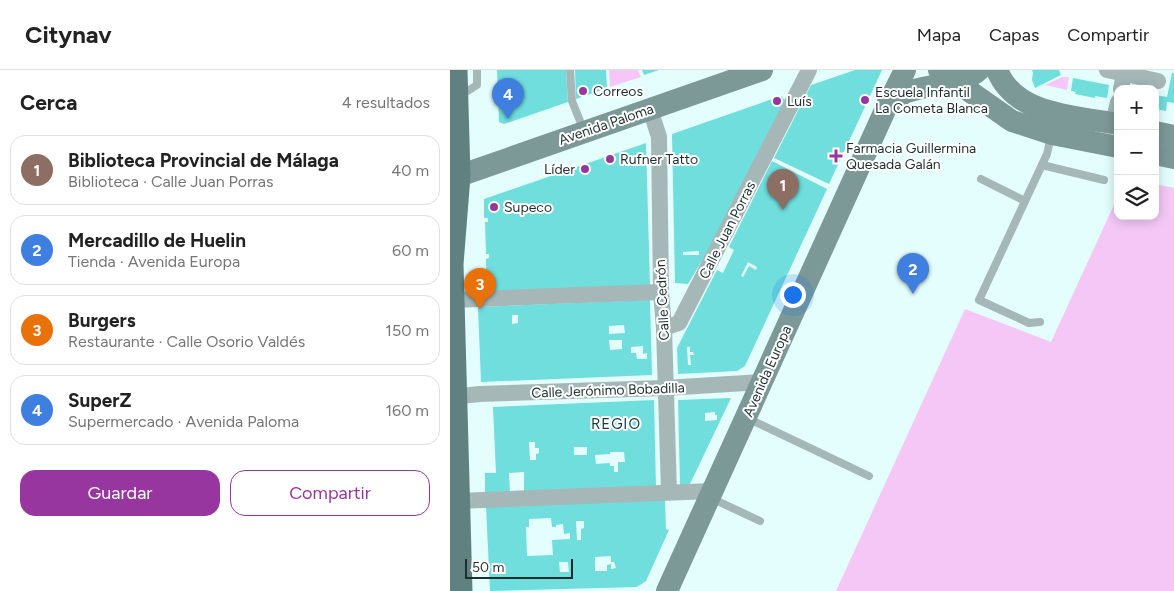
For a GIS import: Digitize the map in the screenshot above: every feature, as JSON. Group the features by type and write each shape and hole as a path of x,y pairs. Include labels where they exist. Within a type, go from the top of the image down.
{"main road":[{"path":"456,70 454,177 458,202 451,268 452,397 457,501 454,542 460,591"},
{"name":"Avenida Paloma","path":"454,177 762,70"},
{"path":"887,105 906,92 946,76 975,74 979,70"},
{"path":"997,70 1011,92 1023,101 1050,112 1114,116"},
{"name":"Avenida Europa","path":"667,591 904,71"},
{"path":"946,76 1012,121 1052,134 1114,146"},
{"path":"1159,133 1174,136"},
{"path":"1159,155 1174,158"}],"street":[{"name":"Calle Juan Porras","path":"664,328 679,323 809,70"},
{"path":"1107,70 1122,81 1158,81"},
{"name":"Calle Cedrón","path":"650,109 659,136 661,292 664,328 669,492"},
{"path":"452,300 661,292"},
{"name":"Calle Jerónimo Bobadilla","path":"452,397 480,394 665,388 762,382"},
{"path":"457,501 669,492 711,494"}],"lane":[{"path":"456,98 477,85 477,70"},
{"path":"570,70 572,101 584,132"},
{"path":"1040,322 1029,323 978,300 1047,154 1052,134"},
{"path":"1042,165 1104,180"},
{"path":"982,179 1025,201"},
{"path":"746,417 868,476"},
{"path":"711,494 760,520"}],"shaded area":[{"path":"609,70 638,70 641,77 610,87"},
{"path":"1062,77 1069,77 1067,90 1045,85"},
{"path":"1159,185 1174,188 1174,591 836,591 965,309 1051,342 1114,205 1114,220 1159,220"}],"building":[{"path":"497,70 566,70 568,102 504,124 499,122"},
{"path":"575,70 606,70 607,88 576,99"},
{"path":"642,70 659,70 644,75"},
{"path":"855,70 882,70 829,184 774,158 811,85"},
{"path":"1032,70 1059,70 1061,75 1035,88 1032,80"},
{"path":"1172,73 1174,73 1174,103 1167,102 1166,111 1159,110 1159,96 1167,97"},
{"path":"1073,78 1109,85 1107,98 1075,94 1076,92 1071,91"},
{"path":"781,96 785,100 708,251 688,284 675,283 672,134","holes":["699,251 699,255 683,255 683,252"]},
{"path":"646,143 650,285 487,292 486,259 489,258 489,254 486,254 485,222 488,222 488,218 484,218 484,199"},
{"path":"772,161 827,189 745,366 737,371 678,374 677,348 717,270 723,273 734,250 729,247","holes":["748,262 757,267 756,270 749,266 743,277 741,276","687,347 690,347 690,352 693,352 694,355 690,355 691,365 688,365"]},
{"path":"650,300 652,375 481,382 478,307","holes":["512,315 518,315 518,323 512,324","624,325 625,333 609,334 609,326","609,340 622,340 622,349 610,350","643,346 643,354 647,353 647,359 637,359 636,353 631,353 631,347"]},
{"path":"731,398 687,488 680,485 678,400","holes":["715,412 715,415 717,415 717,420 705,421 705,413"]},
{"path":"654,400 656,487 524,492 524,472 509,473 510,493 485,494 485,473 496,473 493,407","holes":["529,442 535,442 535,448 539,448 536,460 530,460","574,447 587,447 587,455 574,455","610,452 624,452 625,462 618,462 618,472 614,472 614,466 610,466 610,463 596,464 595,455 610,454"]},
{"path":"665,500 666,529 669,530 646,581 637,587 490,591 486,506","holes":["551,518 552,527 563,524 564,534 570,533 570,539 552,540 553,555 527,556 526,527 529,527 529,519","576,521 584,521 584,528 581,529 581,540 577,540","611,556 611,562 614,562 616,568 611,569 611,564 607,565 607,571 595,571 595,557","559,562 568,562 569,572 560,572"]}],"place":[{"name":"Correos","path":"583,91"},
{"name":"Escuela Infantil La Cometa Blanca","path":"865,100"},
{"name":"Luís","path":"777,101"},
{"name":"SuperZ","path":"508,119"},
{"name":"Farmacia Guillermina Quesada Galán","path":"836,156"},
{"name":"Rufner Tatto","path":"610,159"},
{"name":"Líder","path":"585,169"},
{"name":"Supeco","path":"494,207"},
{"name":"Biblioteca Provincial de Málaga","path":"783,210"},
{"name":"Mercadillo de Huelin","path":"913,294"},
{"name":"Burgers","path":"480,309"}],"district":[{"name":"REGIO","path":"616,424"}]}
